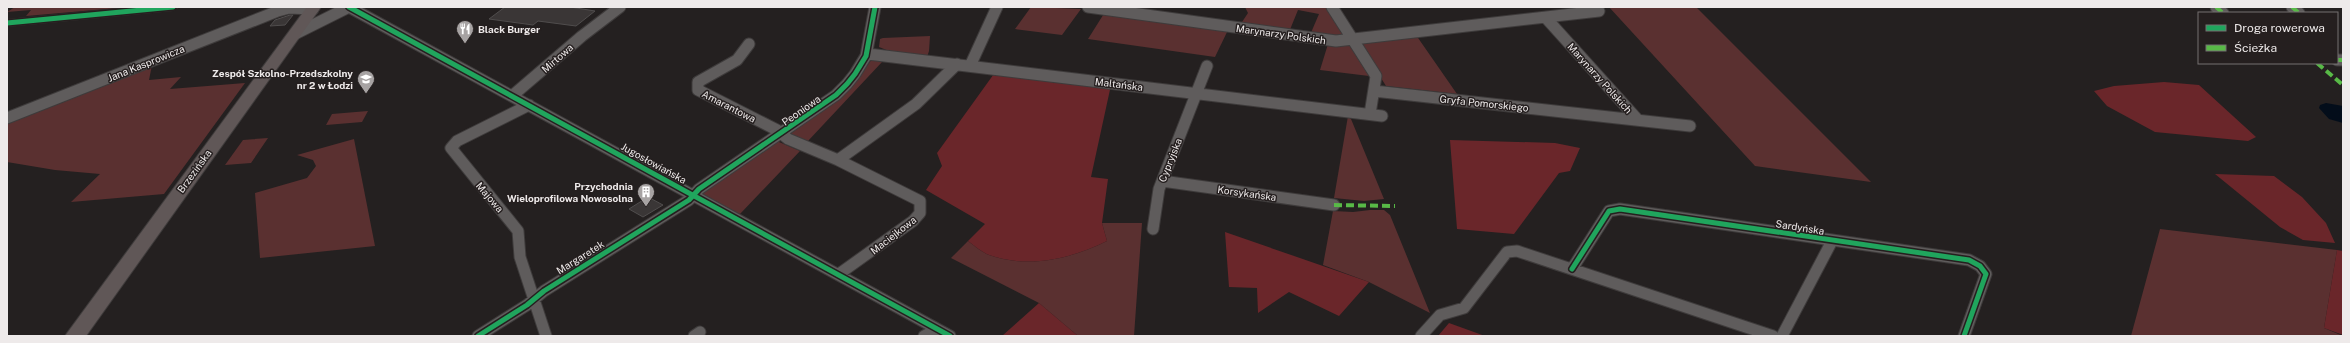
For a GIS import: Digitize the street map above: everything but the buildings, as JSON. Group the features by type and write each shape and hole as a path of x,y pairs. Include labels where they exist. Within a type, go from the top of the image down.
{"main road":[{"name":"Brzezińska","path":"75,336 295,34 315,13"}],"street":[{"path":"7,23 173,7"},
{"path":"287,8 315,13 335,11 349,7"},
{"name":"Jugosłowiańska","path":"349,7 950,336"},
{"name":"Mirtowa","path":"512,96 602,20 620,7"},
{"name":"Peoniowa","path":"693,195 699,189 782,134 846,86 860,70 868,54 875,7"},
{"path":"970,66 997,7"},
{"name":"Marynarzy Polskich","path":"1088,7 1324,41 1546,18 1599,11"},
{"path":"1332,7 1376,76 1370,114"},
{"name":"Jana Kasprowicza","path":"7,118 287,8"},
{"name":"Marynarzy Polskich","path":"1546,18 1638,120"},
{"name":"Amarantowa","path":"749,44 737,60 698,82 697,88 782,134"},
{"name":"Maltańska","path":"868,54 1382,116"},
{"path":"838,160 910,109 957,64"},
{"name":"Cypryjska","path":"1153,229 1162,181 1207,66"},
{"name":"Gryfa Pomorskiego","path":"1374,91 1690,126"},
{"name":"Majowa","path":"529,105 457,141 451,148 518,231 520,257 546,336"},
{"name":"Maciejkowa","path":"782,134 788,140 838,160 920,201 922,207 920,213 913,221 839,274"},
{"name":"Korsykańska","path":"1162,181 1334,205"},
{"name":"Margaretek","path":"478,336 544,291 693,195"},
{"name":"Sardyńska","path":"1572,269 1609,211 1620,209 1969,260 1980,266 1986,274 1964,336"},
{"name":"Sardyńska","path":"1782,336 1832,241"},
{"path":"1421,336 1440,315 1464,308 1507,252 1517,251 1773,336"},
{"path":"924,336 937,329"}],"shaded area":[{"path":"15,7 129,7 26,16 31,10 7,12"},
{"path":"1031,7 1081,9 1062,35 1015,29"},
{"path":"1245,7 1328,7 1346,36 1310,35 1319,14 1298,10 1289,32 1244,25 1242,22 1248,13"},
{"path":"1609,7 1696,7 1871,182 1755,166"},
{"path":"1105,12 1228,30 1215,57 1088,39"},
{"path":"1416,35 1457,94 1386,86 1360,44 1364,41"},
{"path":"930,36 927,57 894,53 879,47 880,39 883,38"},
{"path":"1328,44 1350,44 1369,76 1320,70"},
{"path":"872,59 882,62 808,141 793,137 791,132 853,86"},
{"path":"152,65 149,80 181,77 170,89 245,83 164,194 71,202 100,174 55,170 7,162 7,123"},
{"path":"996,71 1111,85 1091,177 1108,179 1102,223 1107,241 1079,253 1049,260 1019,261 989,255 968,241 985,224 926,190 942,166 937,153"},
{"path":"2164,82 2199,85 2256,137 2248,141 2155,132 2107,106 2094,91 2114,86"},
{"path":"368,111 362,122 326,125 332,114"},
{"path":"1348,116 1351,119 1384,199 1364,201 1334,198"},
{"path":"268,138 251,163 225,165 243,140"},
{"path":"354,139 375,246 260,258 255,193 307,178 316,166 313,160 297,155"},
{"path":"1450,140 1555,143 1580,148 1570,171 1559,173 1514,234 1457,229"},
{"path":"774,142 779,142 800,151 740,214 703,196 701,192"},
{"path":"2215,174 2274,176 2302,197 2326,223 2335,243 2303,240 2280,227"},
{"path":"1384,210 1390,215 1430,313 1369,282 1323,265 1333,211 1353,212"},
{"path":"1102,223 1142,223 1134,336 1078,336 1039,303 951,258 968,241 986,254 1004,259 1034,261 1064,257 1079,253 1107,241"},
{"path":"2160,229 2337,250 2324,328 2343,336 2131,336"},
{"path":"1225,232 1369,282 1339,316 1289,292 1258,313 1257,288 1229,287"},
{"path":"2337,250 2343,251 2343,335 2324,328"},
{"path":"1039,303 1078,336 1002,336"},
{"path":"1449,323 1485,336 1438,336"}],"water":[{"path":"2326,103 2343,106 2343,123 2329,119 2319,108 2320,105"}],"marked path":[{"path":"2216,7 2222,12"},
{"path":"2292,7 2298,12"},
{"path":"2338,60 2343,60"},
{"path":"2318,64 2343,85"},
{"path":"1334,205 1395,206"}],"cycle path":[{"path":"7,23 173,7"},
{"path":"349,7 950,336"},
{"path":"478,336 527,305 544,291 689,200 699,189 836,95 855,74 866,56 875,7"},
{"path":"1572,269 1609,211 1620,209 1969,260 1980,266 1986,274 1964,336"}],"place":[{"name":"Black Burger","path":"465,44"},
{"name":"Zespół Szkolno-Przedszkolny nr 2 w Łodzi","path":"366,94"},
{"name":"Przychodnia Wieloprofilowa Nowosolna","path":"646,207"}]}
